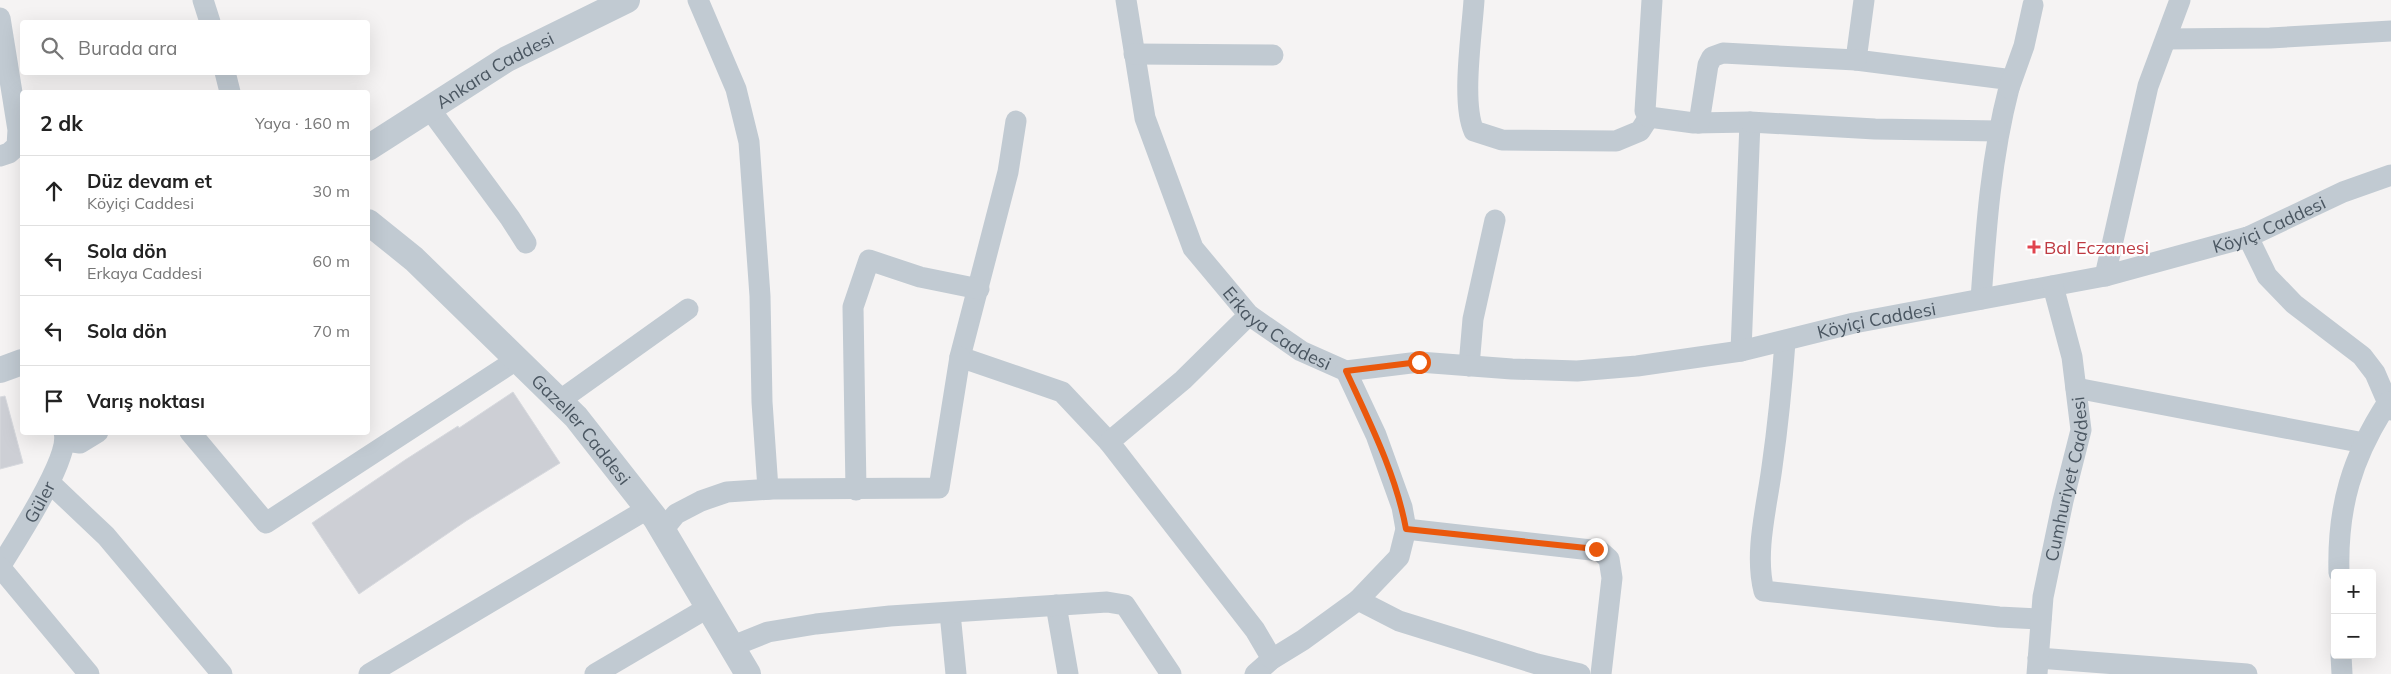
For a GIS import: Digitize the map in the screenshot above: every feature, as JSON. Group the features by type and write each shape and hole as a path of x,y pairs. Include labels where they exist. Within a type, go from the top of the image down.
{"street":[{"path":"203,0 209,20"},
{"name":"Ankara Caddesi","path":"370,147 507,59 627,0"},
{"path":"698,0 736,88 749,142 760,296 762,402 768,489"},
{"name":"Erkaya Caddesi","path":"1126,0 1145,118 1193,248 1249,315 1301,351 1346,371 1376,435 1402,507 1406,529 1399,557 1358,600 1303,640 1272,658 1255,674"},
{"path":"1474,0 1469,70 1470,122 1474,132 1502,140 1616,141 1640,131 1649,117"},
{"path":"1652,0 1645,111 1649,117 1699,123 1750,122 1875,129 1998,132"},
{"path":"1856,60 1864,0"},
{"path":"2105,276 2148,86 2180,0"},
{"path":"1981,299 1986,229 1998,132 2009,88 2024,46 2033,6"},
{"path":"0,18 18,130 17,146 9,154 0,156"},
{"path":"2166,39 2270,38 2391,31"},
{"path":"1699,123 1708,64 1712,57 1723,53 1856,60 2005,79 2009,88"},
{"path":"1134,54 1273,55"},
{"path":"226,75 230,90"},
{"path":"429,108 510,218 526,243"},
{"path":"663,530 676,514 701,500 727,492 768,489 856,490 939,488 960,357 1008,172 1016,121"},
{"path":"1741,351 1750,122"},
{"name":"Köyiçi Caddesi","path":"1346,371 1419,362 1577,371 1637,366 1741,351 1785,342 1854,323 2105,276 2248,237 2343,192 2391,176"},
{"path":"1469,366 1473,319 1495,220"},
{"name":"Gazeller Caddesi","path":"370,224 414,259 576,417 649,508 748,674"},
{"path":"2248,237 2267,276 2294,304 2362,356 2375,373 2389,406 2369,430 2345,491 2339,569"},
{"path":"856,490 852,307 869,260 920,277 979,289"},
{"name":"Cumhuriyet Caddesi","path":"2038,666 2043,597 2063,501 2081,430 2072,358 2053,286"},
{"path":"559,401 688,309"},
{"path":"1109,442 1183,380 1249,315"},
{"path":"1785,342 1780,406 1762,538 1761,578 1764,592 2042,620"},
{"path":"960,357 1062,392 1109,442 1255,630 1272,658"},
{"path":"193,435 266,523 516,360"},
{"path":"0,370 20,363"},
{"path":"2076,388 2364,443"},
{"path":"65,437 80,443 93,435"},
{"name":"Güler","path":"0,567 50,483 65,437"},
{"path":"50,483 106,536 222,674"},
{"path":"369,674 649,508"},
{"path":"1406,529 1600,551 1606,555 1611,565 1612,578 1601,674"},
{"path":"0,567 90,674"},
{"path":"1358,600 1399,621 1537,664 1580,674"},
{"path":"733,646 768,632 816,624 950,612 1107,602 1125,605 1171,674"},
{"path":"1056,606 1068,674"},
{"path":"595,674 709,607"},
{"path":"950,612 956,674"},
{"path":"2341,659 2342,674"},
{"path":"2038,666 2247,674"}],"building":[{"path":"513,392 560,463 466,521 359,594 312,523 405,460 458,426 459,428"},
{"path":"5,396 23,463 0,469 0,397"}],"place":[{"name":"Bal Eczanesi","path":"2034,247"}],"route":[{"path":"1419,362 1346,371 1376,435 1402,507 1406,529 1596,549"}]}
